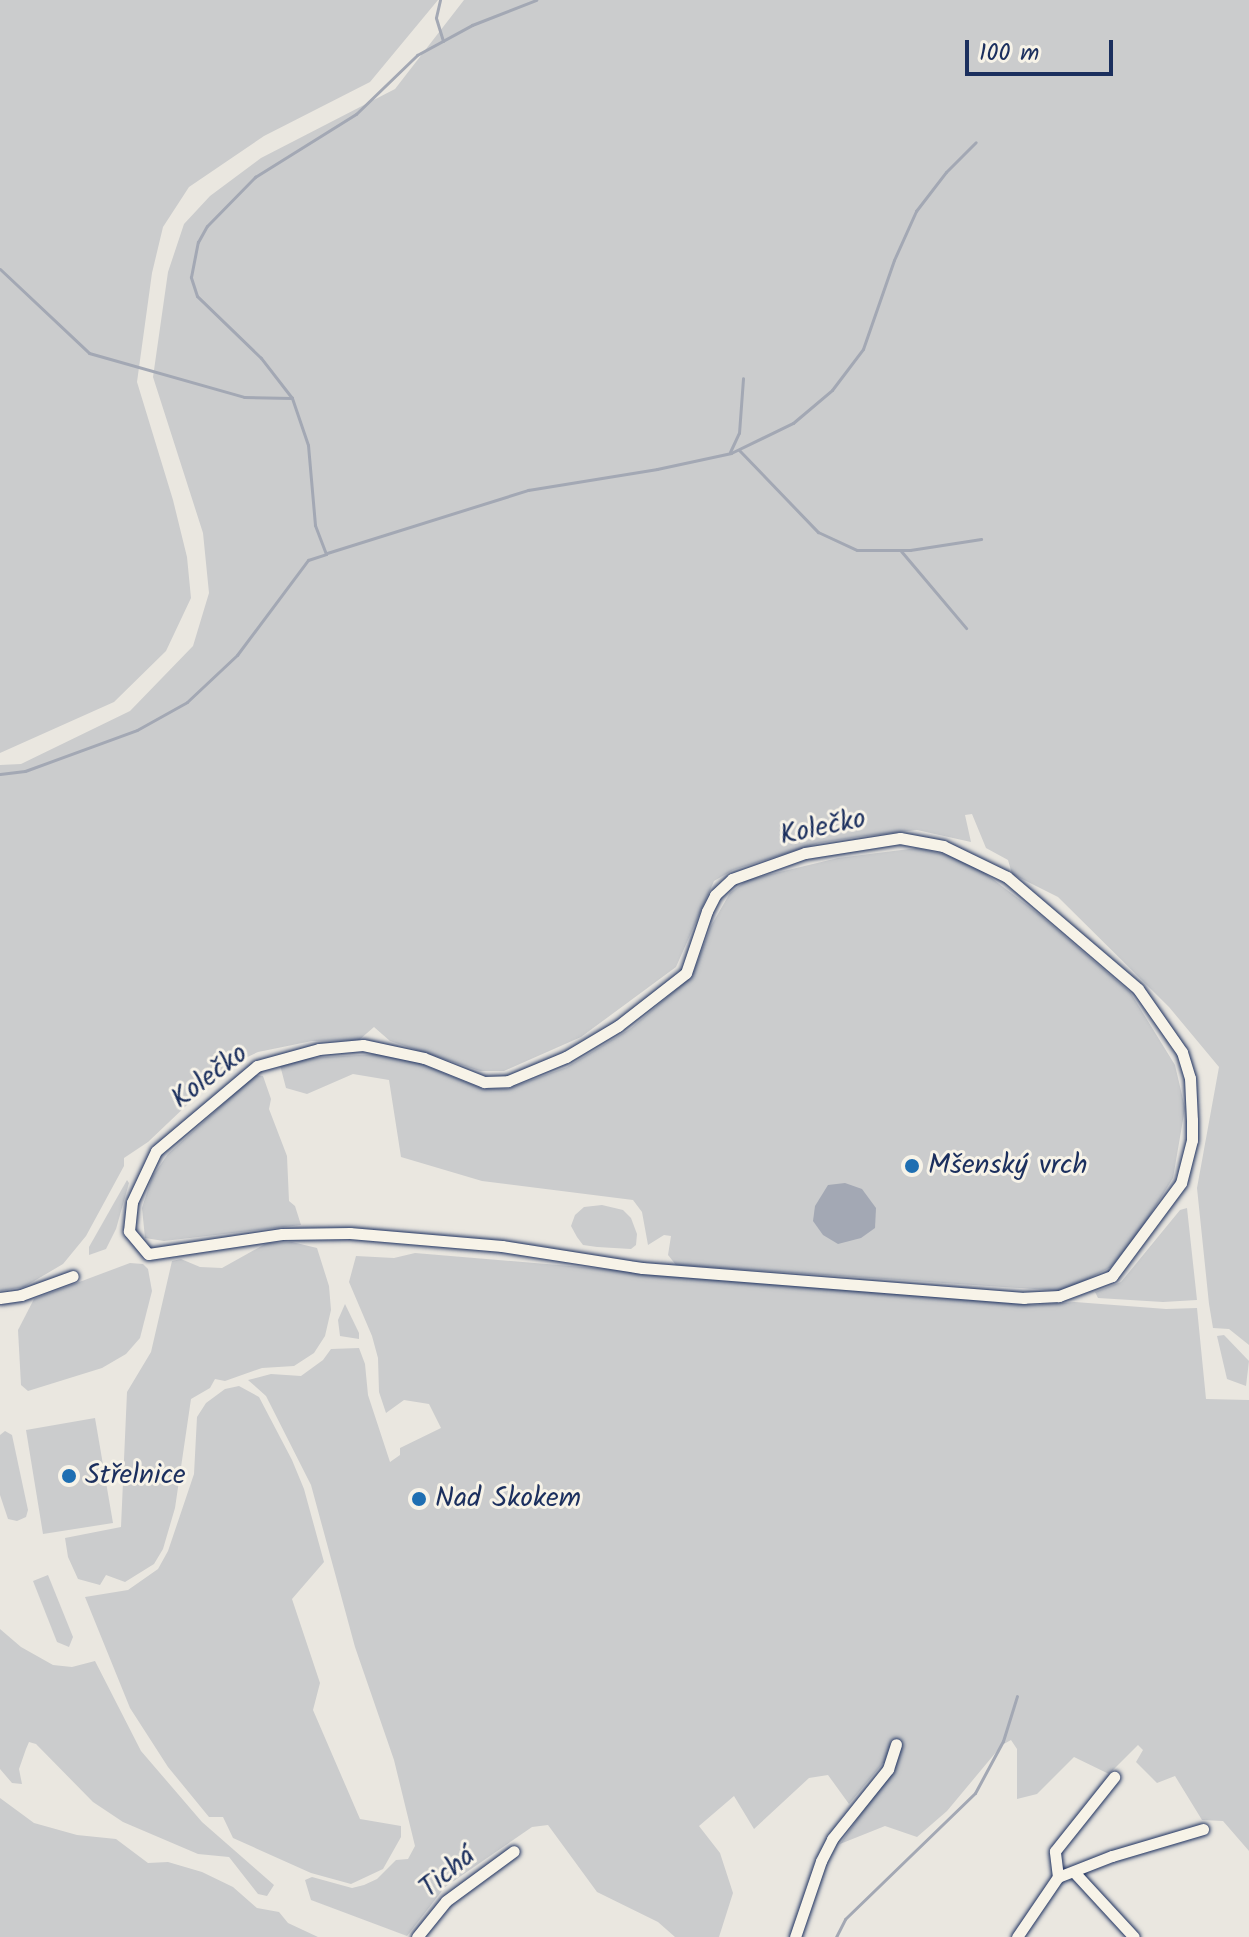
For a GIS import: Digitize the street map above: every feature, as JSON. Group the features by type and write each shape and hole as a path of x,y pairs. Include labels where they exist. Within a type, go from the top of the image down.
{"street":[{"name":"Kolečko","path":"900,838 929,841 966,855 1007,877 1138,989 1182,1052 1190,1078 1192,1140 1181,1183 1112,1276 1059,1296 1024,1298 642,1268 487,1244 326,1232 282,1234 148,1254 129,1231 132,1202 156,1151 257,1066 319,1049 363,1045 424,1058 484,1082 508,1081 566,1057 618,1026 686,973 707,911 732,879 805,853 860,842 900,838"},
{"path":"0,1298 21,1295 73,1276"},
{"path":"795,1937 821,1861 832,1839 888,1769 896,1744"},
{"path":"1058,1877 1055,1851 1114,1777"},
{"path":"1017,1937 1058,1877 1112,1856 1203,1829"},
{"name":"Tichá","path":"417,1937 446,1901 514,1851"},
{"path":"1074,1872 1134,1937"}],"shaded area":[{"path":"0,0 438,0 370,82 264,136 189,187 163,227 152,273 137,382 173,500 187,557 191,598 166,651 114,702 0,753"},
{"path":"464,0 1249,0 1249,1345 1229,1329 1213,1328 1209,1304 1197,1188 1219,1067 1169,1007 1058,897 1012,874 1008,860 986,848 972,814 965,815 971,842 917,830 819,843 733,870 714,881 676,967 581,1037 504,1071 480,1071 390,1041 374,1027 359,1040 312,1041 258,1052 228,1066 148,1142 124,1158 124,1166 86,1236 63,1264 24,1287 0,1291 0,765 21,764 130,711 193,646 209,593 203,533 153,377 168,272 184,224 210,196 261,158 395,89"},
{"path":"917,848 948,855 978,868 1040,915 1130,992 1175,1065 1185,1108 1173,1178 1137,1236 1111,1267 1064,1291 676,1265 668,1255 671,1236 664,1235 648,1245 642,1212 633,1200 482,1181 401,1157 389,1080 353,1074 307,1094 286,1088 280,1065 309,1058 376,1054 409,1059 483,1089 507,1089 567,1067 630,1029 692,976 711,926 730,893 747,880 838,858"},
{"path":"255,1075 263,1076 271,1099 269,1109 287,1156 289,1201 295,1206 301,1225 164,1241 145,1238 142,1208 152,1177 168,1154"},
{"path":"127,1180 129,1183 116,1229 106,1249 89,1255 89,1247"},
{"path":"845,1183 862,1189 876,1208 875,1228 861,1238 838,1244 823,1235 813,1221 815,1206 828,1185"},
{"path":"602,1205 623,1210 631,1218 637,1234 636,1245 631,1249 583,1245 577,1237 571,1226 575,1215 584,1207"},
{"path":"1187,1208 1197,1300 1163,1302 1098,1298 1095,1292 1121,1282 1180,1210"},
{"path":"292,1242 317,1248 329,1286 331,1310 325,1336 314,1353 294,1366 262,1368 225,1381 215,1379 210,1388 191,1399 175,1508 163,1549 154,1564 125,1582 106,1575 100,1585 78,1579 68,1557 65,1538 121,1527 127,1392 151,1352 172,1261 181,1259 200,1267 222,1268 267,1243"},
{"path":"415,1253 1033,1305 1075,1302 1166,1309 1197,1308 1206,1399 1249,1400 1249,1851 1223,1821 1202,1820 1175,1776 1157,1783 1136,1762 1143,1750 1138,1745 1109,1774 1074,1757 1037,1794 1017,1799 1017,1749 1011,1740 1002,1745 947,1811 917,1837 885,1826 840,1844 895,1765 883,1763 849,1804 828,1775 809,1778 754,1829 734,1796 699,1826 720,1853 733,1893 719,1937 675,1937 658,1922 597,1892 548,1825 532,1827 445,1887 407,1936 311,1900 305,1880 312,1877 352,1888 364,1885 377,1879 396,1860 408,1859 415,1846 394,1760 355,1647 311,1485 266,1396 248,1380 271,1374 301,1376 323,1360 331,1349 359,1348 365,1364 368,1395 390,1462 400,1455 400,1448 441,1428 429,1404 404,1400 386,1413 379,1392 378,1358 372,1336 349,1282 356,1256 394,1258"},
{"path":"130,1263 143,1264 148,1269 152,1291 140,1338 126,1354 102,1368 28,1391 21,1385 18,1330 34,1299"},
{"path":"345,1304 359,1339 340,1336 338,1320"},
{"path":"1224,1335 1249,1361 1246,1386 1227,1379 1217,1336"},
{"path":"239,1386 259,1397 292,1460 304,1489 324,1562 292,1599 320,1683 313,1710 360,1819 401,1826 401,1837 383,1869 351,1884 311,1873 233,1838 223,1817 209,1817 168,1767 130,1708 85,1597 128,1590 158,1569 168,1551 194,1474 197,1417 206,1403 225,1389"},
{"name":"Střelnice","path":"95,1418 113,1523 43,1534 26,1430"},
{"path":"5,1431 12,1435 28,1510 26,1517 17,1521 8,1519 0,1495 0,1435"},
{"path":"48,1575 73,1637 69,1647 57,1642 33,1581"},
{"path":"0,1629 21,1647 53,1665 72,1667 95,1661 141,1751 202,1822 274,1885 267,1896 258,1894 229,1857 198,1854 123,1822 93,1802 36,1744 29,1742 19,1769 22,1784 12,1783 0,1769"},
{"path":"0,1798 34,1823 77,1835 116,1839 148,1863 168,1862 202,1872 233,1887 257,1908 279,1912 288,1923 318,1937 0,1937"}],"waterway":[{"path":"440,0 436,18 443,41"},
{"path":"0,774 25,771 137,730 187,702 237,655 308,560 326,554 315,525 308,445 292,398 261,358 197,296 191,277 198,242 207,226 255,177 356,114 417,55 472,25 536,0"},
{"path":"327,553 528,490 657,469 731,453 793,423 832,390 863,349 894,260 916,211 946,172 976,142"},
{"path":"0,269 89,353 244,397 292,398"},
{"path":"730,452 739,433 743,378"},
{"path":"739,450 818,532 857,550 910,550 981,539"},
{"path":"901,551 966,628"},
{"path":"836,1937 845,1919 975,1793 1003,1741 1017,1696"}],"place":[{"name":"Mšenský vrch","path":"912,1166"},
{"name":"Střelnice","path":"69,1476"},
{"name":"Nad Skokem","path":"419,1499"}]}
